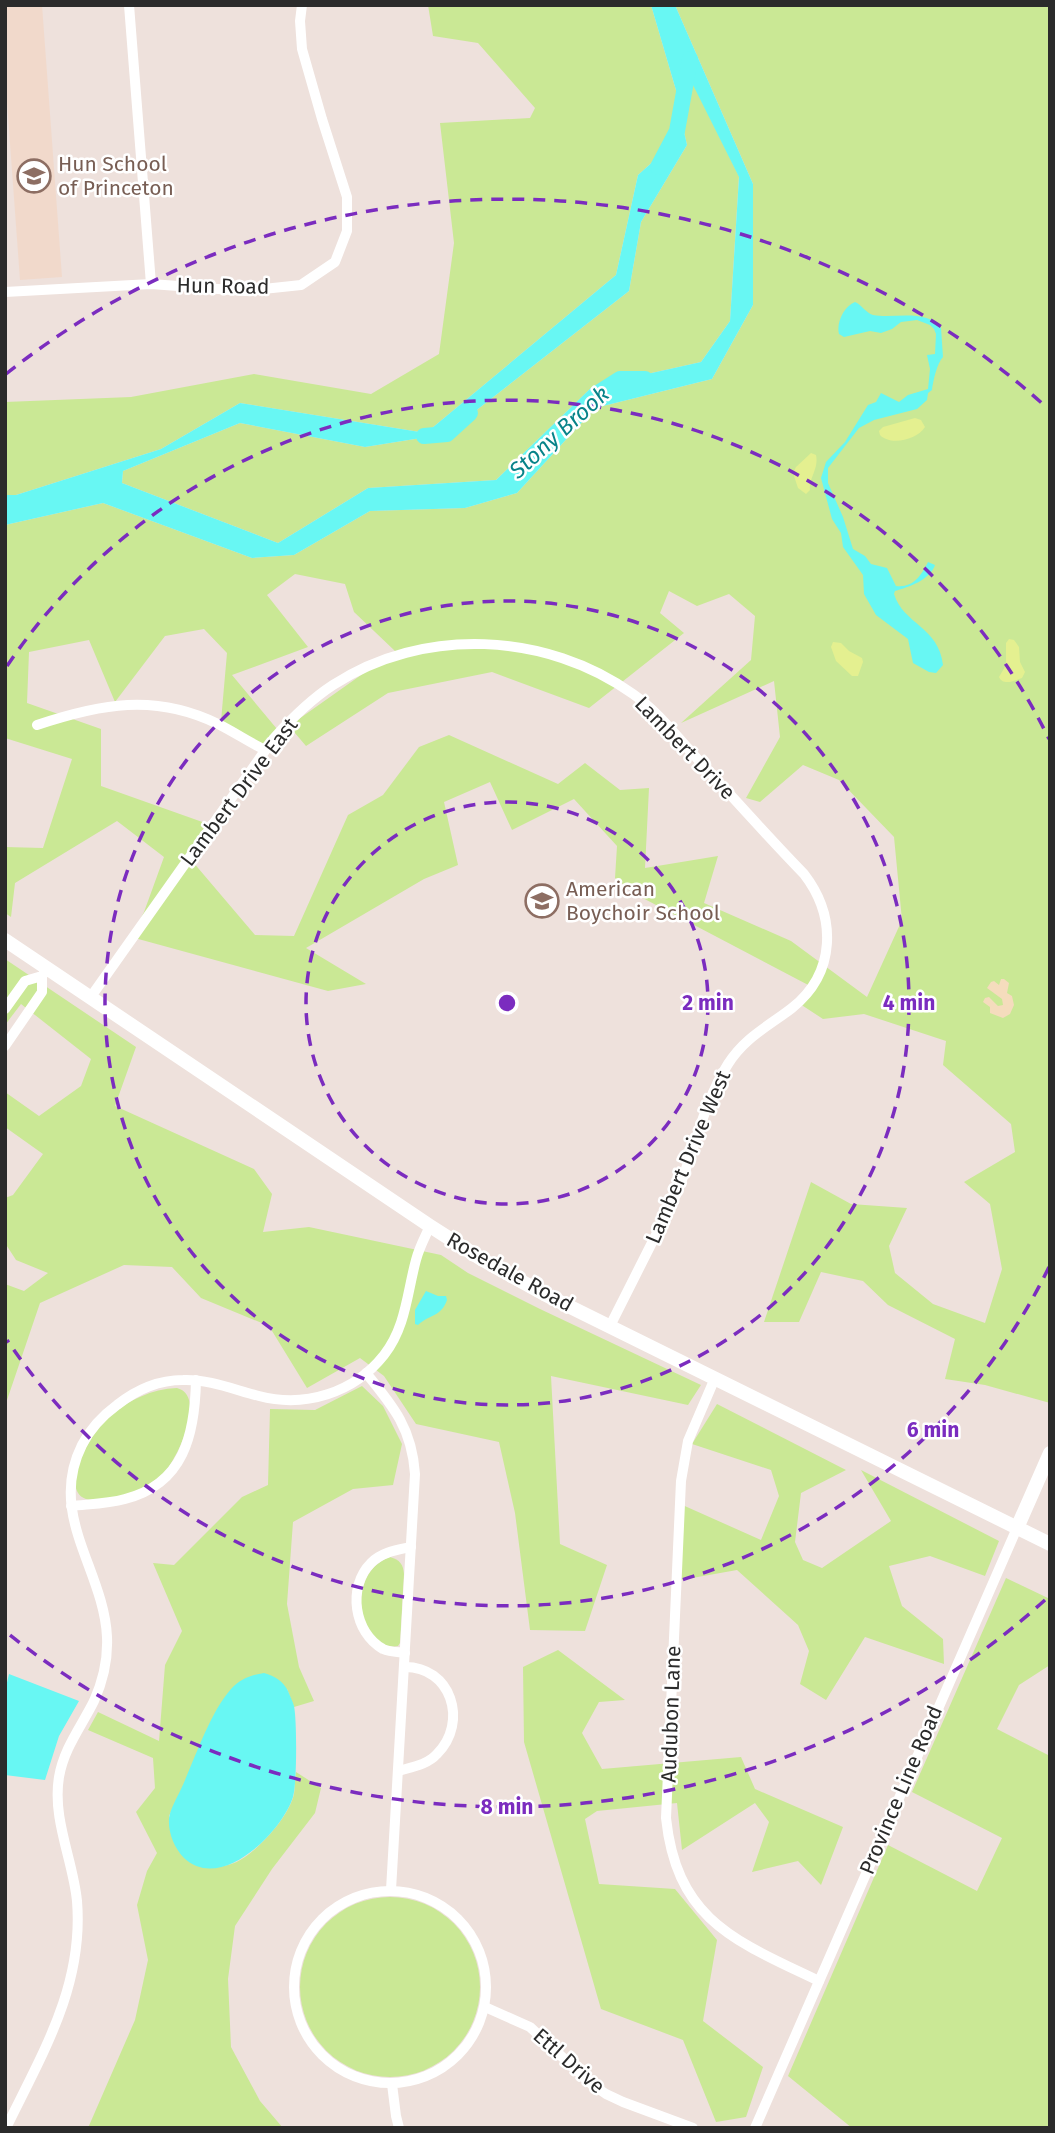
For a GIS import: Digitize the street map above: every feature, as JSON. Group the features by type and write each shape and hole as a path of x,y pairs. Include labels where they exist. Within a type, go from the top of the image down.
{"street":[{"path":"129,5 151,284"},
{"name":"Hun Road","path":"5,292 151,284 245,291 301,285 335,262 348,230 347,197 302,48 302,5"},
{"name":"Lambert Drive East","path":"90,998 265,750 288,722 318,695 353,673 397,656 446,646 476,644 529,649 561,657"},
{"name":"Lambert Drive","path":"561,657 613,681 654,712 793,862"},
{"path":"37,725 107,706 161,706 208,720 265,750"},
{"name":"Lambert Drive West","path":"610,1326 677,1193 707,1104 729,1062 750,1037 802,999 818,976 828,936 824,909 812,884 793,862"},
{"name":"Rosedale Road","path":"5,940 44,972 90,998 430,1226 507,1274 1050,1544"},
{"path":"5,1009 25,981 44,972"},
{"path":"5,1046 42,992 44,972"},
{"path":"6,2128 62,2010 74,1968 77,1943 75,1889 58,1812 59,1779 67,1748 100,1686 107,1637 102,1607 76,1532 71,1506 72,1474 76,1459 90,1433 108,1412 124,1399 152,1385 196,1380 271,1399 295,1400 336,1392 366,1374 383,1356 399,1330 405,1314 416,1259 430,1226"},
{"path":"366,1374 398,1413 411,1443 415,1474 391,1890"},
{"name":"Audubon Lane","path":"715,1378 688,1441 681,1481 666,1818 668,1837 685,1885 696,1903 719,1927 747,1947 819,1981"},
{"path":"71,1506 128,1499 142,1493 166,1476 189,1441 196,1407 196,1380"},
{"name":"Province Line Road","path":"755,2128 1050,1453"},
{"path":"405,1653 389,1651 374,1642 361,1624 356,1603 360,1580 371,1563 387,1553 411,1547"},
{"path":"398,1771 421,1765 438,1753 453,1722 450,1699 440,1680 425,1670 404,1668"},
{"path":"391,1890 405,1891 431,1899 455,1915 464,1925 478,1946 483,1961 487,1989 485,2007 467,2046 448,2065 424,2078 392,2084 349,2075 316,2049 302,2026 297,2011 294,1983 306,1941 324,1917 336,1907 362,1895 391,1890"},
{"name":"Ettl Drive","path":"485,2007 530,2027 606,2094 694,2128"},
{"path":"392,2084 399,2128"}],"shaded area":[{"name":"Hun School of Princeton","path":"5,5 42,5 62,277 20,280 5,75"}],"green space":[{"path":"428,5 651,5 678,97 676,141 638,175 616,275 426,433 240,403 161,449 16,495 5,495 5,402 131,397 254,374 371,394 439,354 454,243 440,123 530,118 535,108 478,43 433,36"},
{"path":"675,5 1050,5 1050,1403 985,1385 945,1379 955,1339 888,1305 863,1281 821,1272 799,1322 764,1322 811,1182 851,1204 907,1208 889,1246 895,1273 933,1304 985,1323 1002,1269 990,1204 964,1182 1015,1152 1011,1124 943,1065 946,1041 864,1014 823,1019 797,1002 812,987 637,895 615,878 617,846 574,799 512,830 490,782 444,802 458,865 424,879 306,948 366,984 328,991 131,937 144,912 164,857 117,821 15,883 11,917 5,913 5,847 43,848 72,759 5,738 5,525 103,503 252,558 294,555 370,511 465,508 517,493 595,408 712,379 753,305 753,184","holes":["295,574 345,584 354,612 395,651 289,726 306,746 388,693 492,672 589,708 684,633 660,613 669,591 697,606 729,594 755,616 751,660 681,723 774,681 780,737 746,798 760,802 803,765 839,780 894,837 902,920 867,997 791,941 704,903 718,856 645,868 649,788 620,790 585,763 558,784 449,735 419,747 383,795 348,815 294,936 255,935 187,855 208,824 101,786 101,729 27,703 29,652 89,640 115,702 165,636 204,629 227,653 221,721 268,751 282,735 232,675 308,647 267,595"]},
{"path":"686,69 739,176 730,321 701,362 593,386 496,480 368,488 278,543 122,483 123,471 240,423 365,447 446,434 629,291 641,222 687,145 681,118"},
{"path":"915,418 921,420 925,427 910,438 897,441 880,435 879,431 883,427"},
{"path":"811,453 816,455 816,465 810,490 806,494 798,488 793,473"},
{"path":"1009,639 1014,640 1019,647 1020,662 1025,672 1022,678 1006,682 999,677 1006,665 1006,643"},
{"path":"833,642 841,643 862,658 858,676 852,676 836,661 831,647"},
{"path":"5,959 136,1047 115,1106 254,1169 272,1194 263,1232 309,1227 441,1255 468,1273 540,1309 701,1385 688,1405 551,1376 560,1544 607,1565 585,1631 530,1630 515,1513 499,1442 416,1424 384,1376 360,1358 307,1388 269,1326 201,1298 172,1267 124,1265 40,1303 5,1406 5,1284 24,1291 48,1273 16,1260 5,1243 5,1198 13,1195 43,1154 5,1127 5,1092 39,1116 81,1086 91,1059 21,1004 5,1025"},
{"path":"362,1386 383,1406 402,1444 393,1485 353,1489 293,1522 287,1604 299,1667 314,1701 294,1707 287,1689 180,1793 169,1816 197,1865 225,1866 252,1852 279,1824 294,1794 296,1772 321,1788 315,1813 272,1869 235,1926 228,1979 231,2047 260,2101 283,2128 88,2128 135,2020 148,1960 137,1905 147,1871 157,1853 136,1812 155,1788 153,1758 88,1730 98,1712 159,1741 165,1665 182,1631 153,1563 174,1565 242,1497 268,1485 270,1409 315,1410"},
{"path":"177,1388 186,1393 190,1402 190,1414 177,1454 165,1472 145,1486 123,1495 91,1500 78,1493 75,1483 81,1458 103,1422 141,1396"},
{"path":"717,1404 846,1470 801,1493 795,1542 803,1560 822,1568 891,1521 861,1470 999,1541 985,1576 930,1556 889,1566 902,1606 943,1639 944,1664 865,1637 826,1700 800,1684 809,1651 798,1625 737,1570 681,1580 678,1503 761,1540 779,1496 771,1470 692,1444"},
{"path":"390,1557 400,1563 404,1574 398,1646 385,1645 374,1638 366,1626 362,1611 361,1595 366,1579 375,1566"},
{"path":"1006,1578 1050,1599 1050,1665 1019,1685 997,1729 1050,1756 1050,2128 852,2128 788,2076 888,1845 977,1891 1002,1838 912,1792"},
{"path":"558,1650 625,1700 599,1702 582,1733 602,1769 741,1757 755,1789 843,1827 821,1885 798,1861 752,1872 769,1822 755,1803 682,1850 677,1803 597,1811 585,1819 599,1884 675,1889 717,1940 703,2021 763,2067 746,2117 716,2122 683,2040 601,2009 524,1742 523,1667"},
{"path":"390,1897 408,1898 425,1904 454,1923 473,1952 479,1969 479,2005 473,2022 454,2051 425,2070 408,2076 390,2077 372,2076 355,2070 326,2051 307,2022 301,2005 300,1987 301,1969 307,1952 326,1923 355,1904 372,1898"}],"sand":[{"path":"1001,979 1009,983 1007,993 1012,996 1014,1005 1010,1014 1003,1018 990,1013 990,1007 983,1002 989,997 998,1006 1003,1005 1002,999 987,988 994,981 999,985"}],"water":[{"path":"651,5 675,5 753,184 753,305 712,379 595,408 517,493 465,508 370,511 294,555 252,558 103,503 5,525 5,495 16,495 161,449 240,403 426,433 616,275 638,175 676,141 678,97","holes":["686,71 739,177 730,321 701,362 593,386 496,480 368,488 278,543 122,483 123,471 240,423 365,447 446,434 629,291 641,222 687,145 681,118"]},
{"path":"855,302 873,315 918,316 927,318 941,328 943,357 927,400 917,409 874,420 859,428 828,468 828,483 853,549 865,556 871,564 887,568 896,586 907,585 916,580 928,562 935,565 924,579 895,591 894,594 905,612 935,642 943,665 936,673 913,663 908,639 876,615 864,594 863,575 843,547 841,533 832,519 821,478 826,462 845,442 868,405 876,402 881,393 899,402 908,395 928,389 930,369 927,355 935,354 936,334 930,325 917,320 901,322 881,333 870,331 844,337 838,330 840,320 847,307"},
{"path":"426,1291 446,1296 447,1300 445,1306 418,1325 415,1324 415,1310"},
{"path":"264,1673 284,1684 294,1706 296,1752 293,1797 277,1826 248,1854 215,1868 199,1867 184,1858 175,1845 170,1829 171,1811 209,1724 223,1699 242,1680"},
{"path":"9,1674 79,1701 59,1736 45,1780 5,1775 5,1691"}],"waterway":[{"name":"Stony Brook","path":"658,167 677,131 690,59"},
{"name":"Stony Brook","path":"598,393 620,379 645,379"},
{"name":"Stony Brook","path":"424,436 447,434 470,413"}],"place":[{"name":"Hun School of Princeton","path":"34,176"},
{"name":"American Boychoir School","path":"542,901"}]}
